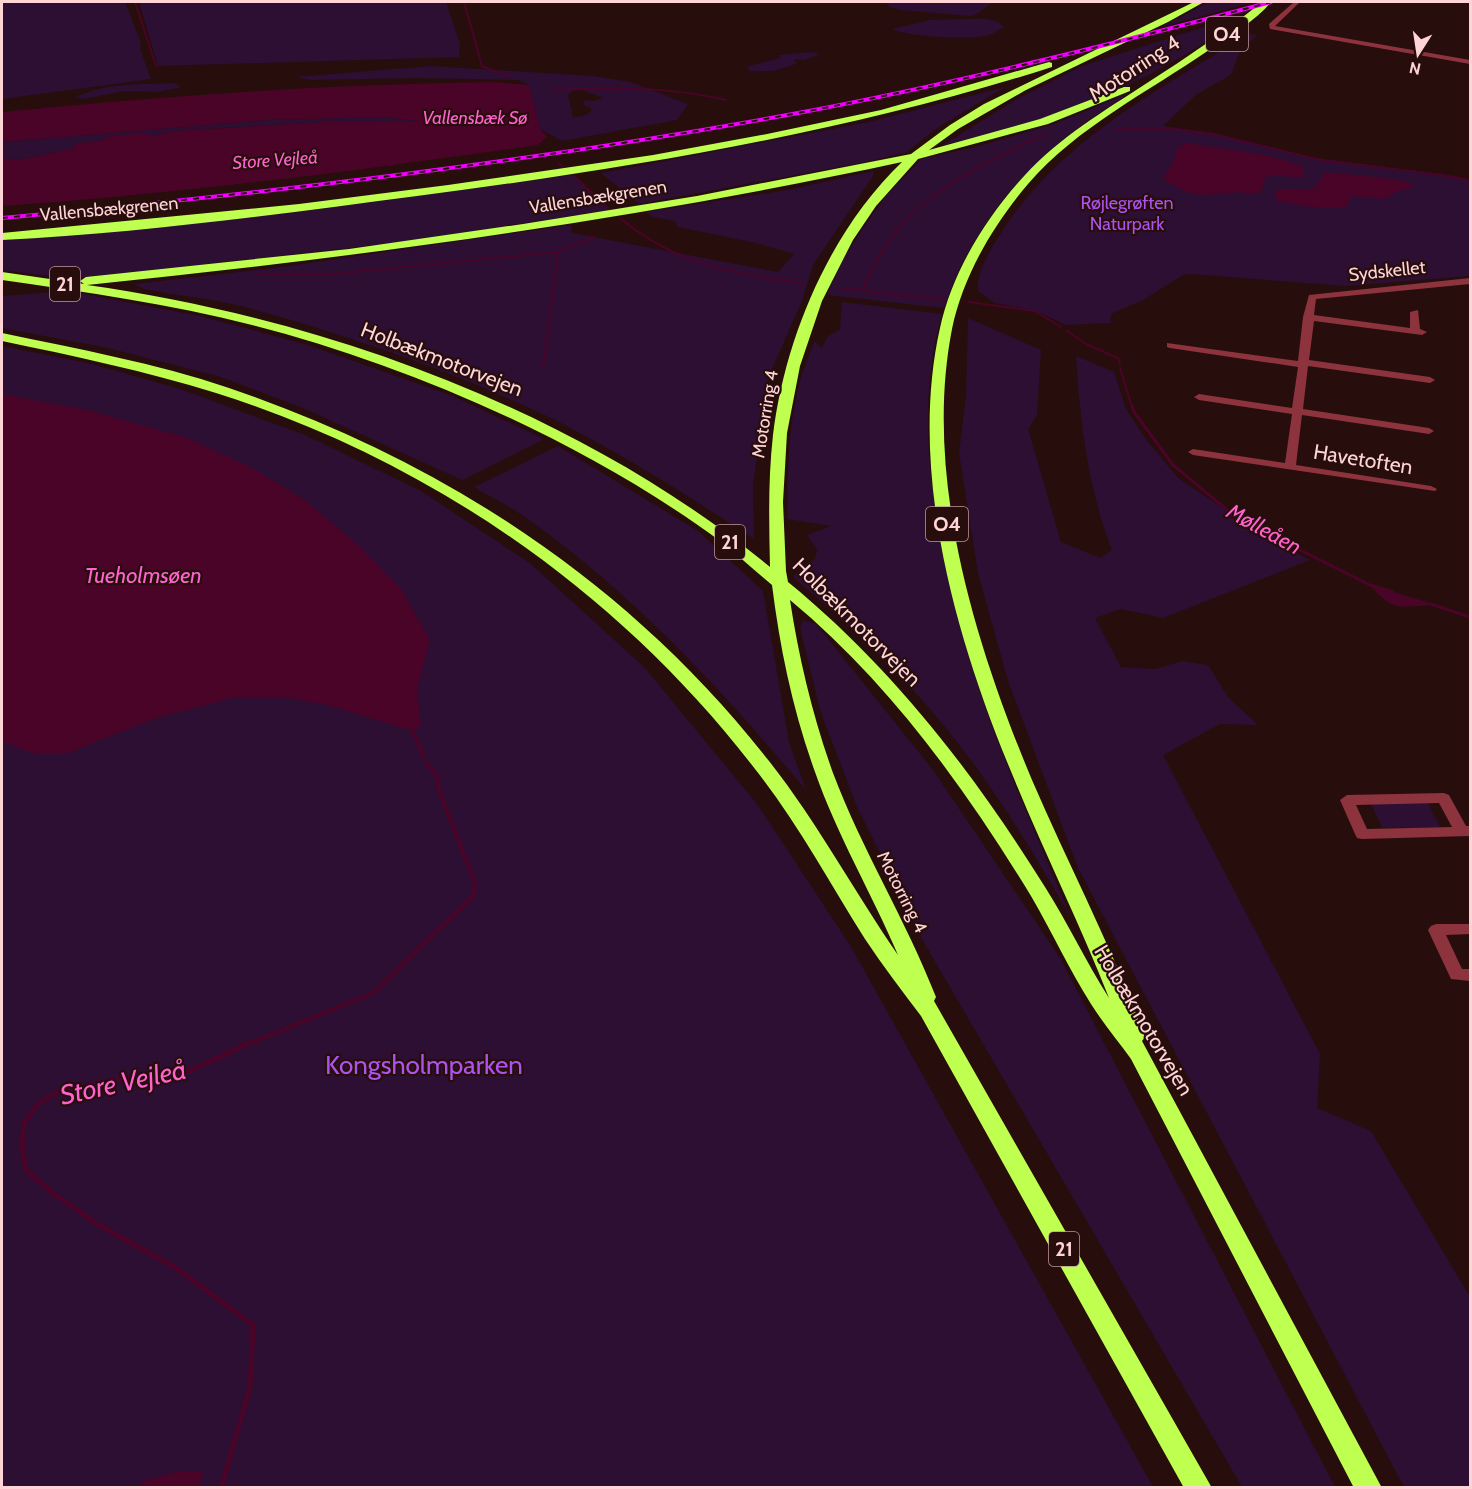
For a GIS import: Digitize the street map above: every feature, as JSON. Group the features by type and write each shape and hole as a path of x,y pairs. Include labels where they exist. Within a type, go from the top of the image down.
{"highway":[{"name":"Motorring 4","path":"929,1010 911,958 856,847 825,773 805,716 784,625 776,531 782,423 800,340 834,260 852,231 899,172 921,151 979,113 1102,48 1200,2"},
{"name":"Motorring 4","path":"1139,1053 1121,998 1022,776 973,634 949,539 941,489 936,425 937,393 946,328 956,297 981,242 1029,177 1069,140 1241,24 1267,2"},
{"name":"Vallensbækgrenen","path":"2,237 318,206 672,154 915,105 982,87 1102,48"},
{"name":"Vallensbækgrenen","path":"3,280 231,266 455,238 677,202 870,165 1002,134 1074,111 1183,63"},
{"name":"Holbækmotorvejen","path":"3,280 124,294 228,315 370,356 472,395 531,422 608,462 707,525 752,558 814,610 867,662 914,716 969,787 1013,853 1054,918 1100,1001 1139,1053 1370,1488"},
{"name":"21","path":"2,337 104,357 220,388 365,445 465,498 559,562 619,610 668,657 733,729 801,818 889,960 929,1010 1199,1488"}],"street":[{"path":"1297,2 1271,25 1272,28 1470,62"},
{"name":"Sydskellet","path":"1310,301 1312,297 1317,296 1470,281"},
{"name":"Havetoften","path":"1290,467 1310,301"},
{"path":"1308,317 1418,332 1415,312"},
{"path":"1170,345 1430,380"},
{"name":"Havetoften","path":"1199,397 1429,431"},
{"name":"Havetoften","path":"1193,452 1431,489"},
{"path":"1444,798 1466,831 1362,834 1347,800 1444,798"},
{"path":"1470,930 1436,930 1456,975 1470,975"}],"green space":[{"path":"2,2 125,2 141,43 140,49 151,79 2,99"},
{"path":"139,2 446,2 460,44 459,57 158,66"},
{"path":"886,2 994,2 971,16 900,10 890,7"},
{"path":"1209,2 1254,2 1161,27"},
{"path":"1243,16 1170,64 1118,90 1026,125 943,145 1017,99 1082,66"},
{"path":"929,20 996,21 1004,27 992,34 957,38 927,36 892,29"},
{"name":"Røjlegrøften Naturpark","path":"1248,34 1257,35 1240,51 1231,75 1197,94 1163,126 1214,133 1316,159 1443,174 1470,181 1470,276 1345,286 1191,274 1183,275 1143,300 1113,313 1110,317 1111,323 1066,325 1036,311 995,303 978,291 981,270 999,236 1023,202 1050,172 1111,121"},
{"path":"812,52 820,54 804,60 794,59 796,64 773,71 750,71 747,67 780,58 778,55"},
{"path":"431,66 593,76 630,82 688,104 677,120 562,141 540,129 529,85 519,80 418,78 311,80 296,77","holes":["583,90 603,98 594,101 584,100 584,105 591,108 591,112 573,117 568,95 572,91"]},
{"path":"174,83 181,87 158,92 125,91 83,99 76,97 112,87"},
{"path":"1005,87 937,128 907,152 866,162 639,204 601,173 869,122"},
{"path":"1122,96 1125,97 1066,137 1039,160 1015,186 993,213 974,243 957,274 944,308 827,295 841,263 863,228 886,196 921,159 979,146 1054,124"},
{"path":"383,117 428,122 327,122 173,131 151,137 111,136 96,142 76,143 76,148 18,160 2,158 2,142 267,120"},
{"path":"874,171 873,176 813,265 802,301 768,378 753,485 754,539 606,447 555,420 482,387 367,344 290,320 225,303 144,289 134,284 274,268 571,225 572,233 778,272 794,254 756,243 678,227 675,221 652,217 646,212 787,190"},
{"path":"572,175 610,210 394,243 73,279 2,270 2,240 284,214"},
{"path":"68,291 200,316 308,345 453,396 544,439 462,480 303,408 221,377 108,348 2,328 2,296"},
{"path":"842,302 942,314 934,347 928,414 932,481 943,547 964,639 980,692 1017,790 1071,918 998,799 936,716 899,675 793,577 805,564 815,559 817,550 807,535 831,526 787,519 789,451 799,384 806,362 815,341 822,348 828,336 840,330"},
{"path":"968,318 1041,350 1037,415 1028,429 1061,542 1100,558 1112,550 1097,503 1086,455 1076,356 1114,372 1126,409 1145,438 1178,478 1272,541 1310,560 1163,618 1121,609 1095,618 1121,667 1155,669 1182,661 1208,665 1228,697 1258,725 1220,724 1163,755 1320,1054 1317,1108 1371,1131 1470,1297 1470,1487 1404,1487 1078,868 1008,681 978,573 959,453 966,396"},
{"name":"Kongsholmparken","path":"2,346 92,364 183,390 305,435 421,491 531,564 645,668 757,804 850,945 1153,1487 2,1488"},
{"path":"558,446 698,531 763,591 789,742 806,790 742,716 674,644 603,578 519,513 474,487"},
{"path":"803,620 816,624 933,770 1060,958 1335,1487 1242,1487 926,946 857,807 821,713 800,628"},
{"path":"1427,801 1440,827 1382,828 1370,802"}],"water":[{"name":"Vallensbæk Sø","path":"493,82 529,85 540,129 547,137 538,145 203,188 2,206 2,158 18,160 75,148 76,143 96,142 111,136 147,133 151,137 173,131 327,122 420,121 383,117 267,120 2,142 2,112 247,92 370,85"},
{"path":"1187,143 1265,155 1297,164 1303,168 1303,178 1273,175 1265,177 1262,190 1255,194 1238,192 1193,194 1166,182 1164,176 1173,163 1177,149"},
{"path":"1339,173 1414,184 1411,188 1398,191 1384,199 1351,196 1346,207 1319,207 1275,200 1275,192 1285,189 1311,189 1316,186 1324,174"},
{"name":"Tueholmsøen","path":"2,394 87,410 185,437 254,469 306,501 357,544 401,589 430,640 417,690 421,725 413,731 328,705 284,697 236,697 156,718 65,754 34,754 2,741"},
{"path":"1370,585 1434,604 1407,607 1394,605"},
{"path":"180,1471 203,1472 199,1487 139,1487 143,1481"}],"waterway":[{"name":"Store Vejleå","path":"135,2 156,66"},
{"name":"Store Vejleå","path":"464,2 482,66 507,76 508,79"},
{"path":"554,90 640,89 726,100"},
{"path":"1116,128 1167,128 1213,134 1316,159 1455,177 1470,181"},
{"path":"862,290 876,261 894,234 927,202 965,175 1047,133"},
{"path":"558,163 563,167"},
{"path":"574,176 608,208"},
{"path":"621,219 663,247 707,265 753,276 803,283"},
{"path":"558,252 594,237"},
{"path":"257,275 321,275 558,252"},
{"path":"543,367 558,252"},
{"path":"842,288 945,300"},
{"path":"969,302 1035,311 1061,327"},
{"path":"1067,331 1088,345 1118,358 1120,364"},
{"name":"Mølleåen","path":"1120,368 1132,407"},
{"name":"Mølleåen","path":"1132,405 1134,412 1173,465 1238,519 1370,585 1393,592"},
{"name":"Mølleåen","path":"1431,604 1470,617"},
{"name":"Store Vejleå","path":"413,731 424,758"},
{"name":"Store Vejleå","path":"246,1045 373,993 474,895 475,883 439,790 437,775 426,763"},
{"name":"Store Vejleå","path":"221,1488 250,1387 253,1325 176,1268 97,1224 50,1191 26,1170 22,1145 24,1123 38,1104 57,1092 106,1081 187,1072 249,1043"}],"railway":[{"path":"2,218 302,187 501,161 699,131 977,76 1271,2"}]}
